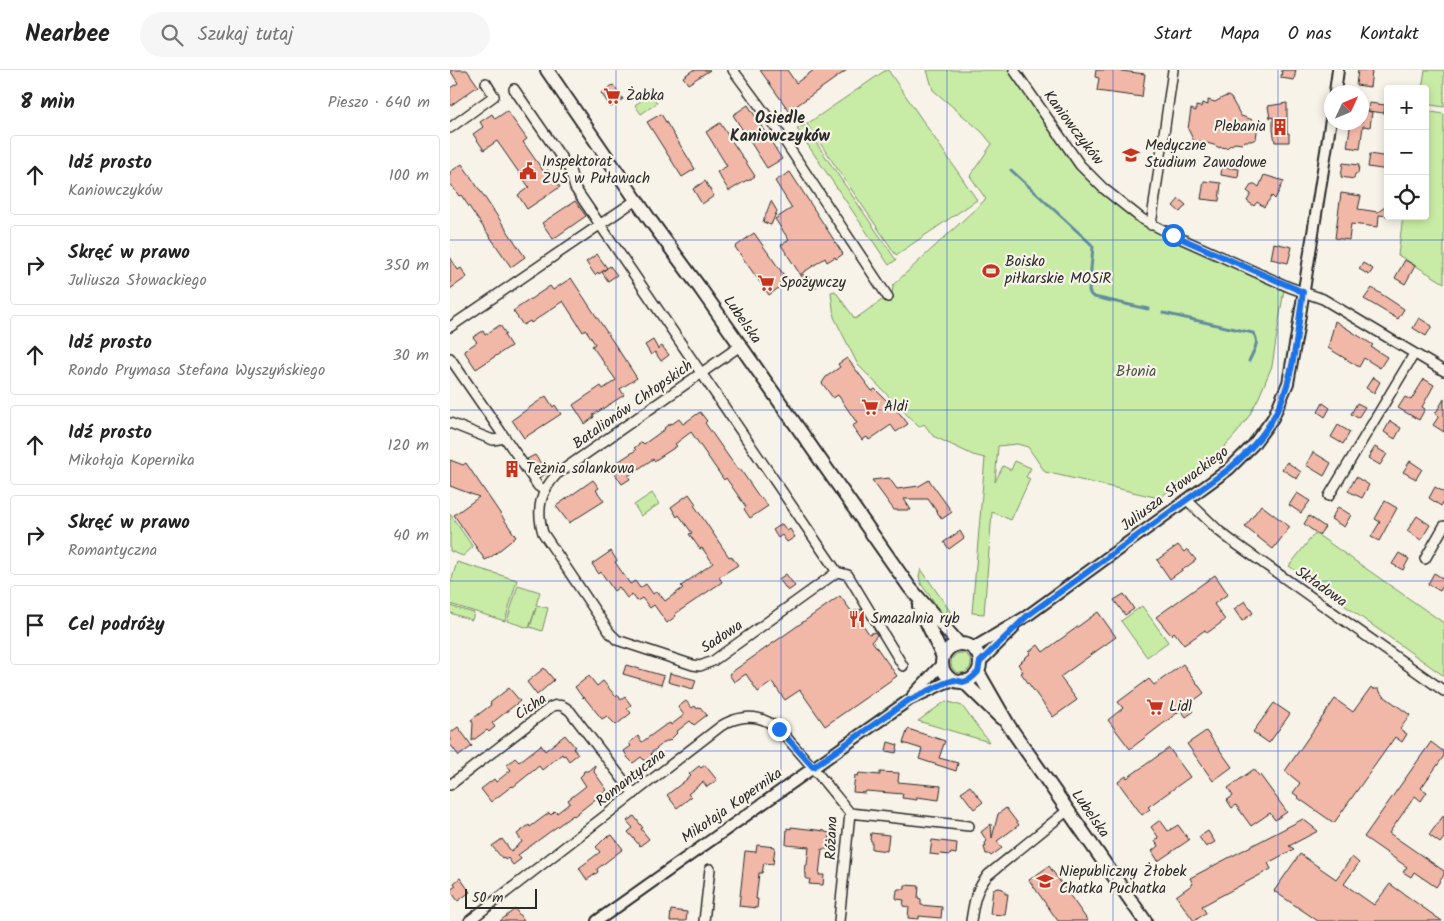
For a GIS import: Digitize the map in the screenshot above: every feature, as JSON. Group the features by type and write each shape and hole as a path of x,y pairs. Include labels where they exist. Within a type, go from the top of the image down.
{"main road":[{"name":"Lubelska","path":"547,70 636,200 910,588 958,644"},
{"name":"Lubelska","path":"910,588 943,660"},
{"path":"958,644 964,644 973,648 979,656 979,667 974,676 959,681 946,674 943,660 949,648 958,644"},
{"name":"Lubelska","path":"979,667 1009,726 1145,921"},
{"name":"Lubelska","path":"959,681 1009,726"}],"street":[{"path":"733,70 776,128 888,297"},
{"path":"1151,225 1173,70"},
{"path":"1336,85 1338,70"},
{"name":"Kaniowczyków","path":"1016,72 1080,165 1117,199 1151,225 1289,287 1323,299 1444,371"},
{"path":"450,128 494,96 486,83"},
{"path":"514,90 570,170 575,188 837,572 848,575 904,666"},
{"name":"Juliusza Słowackiego","path":"973,648 1027,616 1229,469 1242,458 1273,418 1288,383 1329,130"},
{"path":"450,327 636,200"},
{"name":"Batalionów Chłopskich","path":"544,490 557,474 740,346"},
{"path":"1329,496 1414,354"},
{"path":"450,358 538,486 544,490"},
{"path":"450,423 493,440 505,438"},
{"name":"Sadowa","path":"544,490 540,499 540,524 543,533 610,633 617,640 693,665 700,666 713,661 837,572"},
{"name":"Składowa","path":"1187,500 1219,531 1444,690"},
{"path":"1424,559 1444,526"},
{"name":"Juliusza Słowackiego","path":"979,667 1027,616"},
{"name":"Mikołaja Kopernika","path":"909,700 943,660"},
{"name":"Mikołaja Kopernika","path":"597,921 909,700 945,683 959,681"},
{"name":"Cicha","path":"450,785 557,705 565,706 570,711 634,794"},
{"name":"Romantyczna","path":"468,921 728,722 752,718 774,725 813,767"},
{"name":"Różana","path":"813,767 850,813 839,921"},
{"path":"971,921 976,893 980,884 988,875 1068,810"},
{"path":"850,813 968,826"},
{"path":"704,921 710,869"}],"green space":[{"path":"888,70 977,200 896,255 807,124"},
{"name":"Błonia","path":"927,70 1008,70 1078,170 1100,191 1140,223 1164,236 1284,289 1272,366 1249,416 1236,434 1212,460 1159,498 1045,472 1028,447 1017,444 998,446 995,482 1003,466 1011,470 1015,461 1031,468 1026,477 1030,479 1011,520 992,512 984,614 972,613 985,458 973,455 933,436 924,424 919,427 858,365 834,317 831,292 835,291 855,319 892,295 893,285 986,199 970,176 992,144 982,132 933,90"},
{"path":"1425,70 1444,70 1444,107 1429,105 1429,85 1423,85"},
{"path":"651,94 657,103 641,114 635,105"},
{"path":"1429,112 1444,114 1444,283 1398,255 1402,220 1429,220"},
{"path":"804,125 896,260 889,265 797,129"},
{"path":"652,493 659,504 641,516 634,505"},
{"path":"450,514 473,547 463,556 450,551"},
{"path":"1315,533 1444,623 1444,676 1289,566"},
{"path":"457,562 517,580 505,621 450,604 450,585"},
{"path":"921,569 950,611 949,614 942,618 933,600 921,584 919,576"},
{"path":"518,585 540,592 536,605 548,608 542,631 530,627 536,608 529,628 507,621"},
{"path":"450,606 474,613 472,620 450,613"},
{"path":"1142,606 1168,642 1147,657 1121,621"},
{"path":"961,653 968,656 971,663 968,670 961,673 954,670 951,663 954,656"},
{"path":"946,701 962,706 989,742 918,721"}],"building":[{"path":"450,70 467,70 478,86 450,106 450,88 458,83"},
{"path":"693,70 710,70 688,84 683,77"},
{"path":"760,70 787,70 796,83 814,70 847,70 789,111"},
{"path":"1096,70 1145,74 1142,97 1097,91 1099,78 1095,77"},
{"path":"1282,70 1296,70 1294,80 1281,78"},
{"path":"1358,70 1372,71 1370,87 1369,85 1356,85"},
{"name":"Żabka","path":"613,85 623,99 611,107 601,93"},
{"path":"1228,96 1241,116 1258,124 1256,139 1245,141 1242,144 1235,143 1227,148 1220,148 1199,141 1195,143 1188,129 1191,109 1196,111 1196,106 1201,107 1202,103 1208,105 1208,100 1215,102"},
{"name":"Plebania","path":"1287,103 1287,133 1289,133 1289,142 1275,142 1273,117 1270,118 1268,106"},
{"path":"1369,103 1384,105 1384,113 1369,111"},
{"path":"748,105 782,159 767,168 733,115"},
{"name":"Inspektorat ZUS w Puławach","path":"507,111 527,139 523,142 544,172 548,170 560,187 527,209 518,195 529,187 497,141 484,150 473,134 483,127 480,122 492,114 495,119"},
{"path":"1369,111 1372,112 1369,127"},
{"path":"661,114 695,169 682,177 647,122"},
{"path":"720,123 755,176 729,191 717,172 727,166 706,132"},
{"path":"1350,130 1362,130 1360,149 1347,147"},
{"path":"1370,154 1384,156 1384,169 1368,167"},
{"path":"1343,163 1359,165 1358,174 1355,174 1354,179 1341,177"},
{"path":"462,164 525,257 511,267 461,195 459,196 450,183 450,172"},
{"path":"1222,167 1239,169 1238,178 1221,175"},
{"path":"790,172 843,254 827,262 825,258 801,274 815,280 818,286 811,291 781,245 789,240 775,219 792,208 775,181"},
{"path":"1264,175 1284,181 1275,199 1272,196 1264,207 1257,202 1254,206 1247,201 1251,194 1247,191 1252,184 1259,187"},
{"path":"705,181 714,196 702,204 693,189"},
{"path":"1204,181 1221,183 1219,201 1201,199"},
{"path":"1341,193 1361,196 1358,209 1378,212 1384,208 1384,216 1379,215 1378,227 1351,224 1349,240 1335,238"},
{"path":"1179,199 1186,205 1180,212 1173,206"},
{"path":"575,201 586,216 553,239 542,223"},
{"path":"771,201 777,211 771,225 763,222"},
{"path":"754,233 788,281 769,295 735,247"},
{"path":"1274,243 1292,247 1288,263 1271,259"},
{"path":"597,254 607,268 595,275 586,262"},
{"path":"450,257 458,270 461,268 467,277 450,289"},
{"path":"1405,260 1415,266 1405,284 1395,278"},
{"path":"1363,263 1373,269 1369,275 1359,269"},
{"path":"610,266 617,275 608,281 602,272"},
{"path":"571,278 637,378 620,389 624,395 593,415 594,417 585,424 573,405 601,386 603,389 616,380 592,346 595,344 586,330 583,332 563,301 531,323 530,321 523,325 513,311 550,286 553,290"},
{"path":"1372,288 1404,309 1398,319 1364,299"},
{"path":"1419,318 1432,326 1426,336 1413,328"},
{"path":"1335,321 1373,345 1371,347 1387,357 1380,368 1364,358 1359,367 1328,348"},
{"path":"500,325 511,346 476,369 464,351 477,342 473,337 483,331 485,335"},
{"path":"653,340 658,349 662,346 669,355 661,361 655,352 651,355 645,345"},
{"name":"Aldi","path":"847,358 872,391 875,389 908,424 896,432 891,425 869,440 867,437 862,440 852,426 857,423 838,395 833,398 822,383 826,377 840,367 838,364"},
{"path":"1373,377 1380,382 1374,393 1366,388"},
{"path":"1424,379 1434,385 1422,407 1425,409 1419,420 1398,408 1405,397 1411,400"},
{"path":"546,396 553,407 555,405 561,414 524,438 512,420"},
{"path":"1444,399 1444,432 1433,425 1439,416 1435,414"},
{"path":"1323,403 1330,408 1325,417 1318,412"},
{"path":"1357,403 1365,407 1358,418 1351,414"},
{"path":"700,412 707,421 705,423 738,470 740,469 760,498 768,506 750,518 744,509 746,507 726,478 724,480 691,432 675,444 677,446 628,476 630,479 622,484 610,467 636,450 634,448 642,442 644,444 671,423 679,419 683,424"},
{"path":"1390,421 1401,428 1395,439 1384,432"},
{"path":"1338,425 1350,432 1343,444 1331,437"},
{"path":"1375,447 1387,454 1380,465 1368,458"},
{"path":"1313,452 1331,463 1324,476 1306,465"},
{"path":"535,455 549,472 540,477 527,459"},
{"path":"450,460 463,465 466,463 516,537 485,560 454,515 479,497 450,486"},
{"path":"1410,461 1422,469 1416,479 1403,472"},
{"path":"1287,462 1301,472 1297,479 1282,469"},
{"path":"1356,477 1369,485 1362,498 1348,491"},
{"path":"889,478 897,489 919,486 929,480 952,512 942,519 928,499 904,499 911,510 894,510 872,480"},
{"path":"593,480 599,488 596,490 604,501 569,523 556,506"},
{"path":"1435,487 1444,492 1444,501 1441,506 1429,498"},
{"path":"1297,493 1310,501 1301,513 1289,505"},
{"path":"689,494 696,504 694,505 729,557 731,556 738,565 719,577 722,582 675,614 676,616 667,623 654,605 650,608 642,598 637,601 632,594 627,598 619,587 614,591 601,572 599,574 592,564 611,551 617,561 615,562 630,584 635,581 640,588 646,584 653,594 657,591 665,601 683,588 681,586 713,563 702,548 700,549 689,534 692,533 679,515 677,517 671,507"},
{"path":"1385,501 1397,508 1379,541 1371,537 1380,522 1375,519"},
{"path":"1261,505 1290,527 1273,549 1245,527"},
{"path":"1338,507 1351,515 1344,527 1331,519"},
{"path":"1309,516 1325,527 1319,535 1304,524"},
{"path":"1417,516 1430,525 1421,540 1407,531"},
{"path":"782,524 787,531 790,529 795,537 787,542 782,535 778,538 773,530"},
{"path":"960,531 964,538 949,549 944,542"},
{"path":"1178,545 1184,552 1187,549 1196,560 1170,579 1157,560"},
{"path":"1399,553 1409,559 1403,570 1392,564"},
{"path":"1434,573 1444,579 1444,584 1440,591 1428,584"},
{"path":"786,574 795,586 788,591 779,579"},
{"path":"1215,575 1228,594 1214,604 1225,620 1207,633 1205,630 1184,645 1174,632 1171,635 1156,617"},
{"path":"1124,594 1134,609 1125,615 1114,600"},
{"path":"840,596 852,612 862,609 858,617 869,634 875,632 877,635 872,641 897,676 825,726 800,690 785,700 772,682 758,692 746,674 734,682 729,674"},
{"path":"1245,601 1253,613 1242,621 1234,609"},
{"path":"1098,612 1116,637 1060,677 1077,700 1053,717 1021,673 1023,672 1018,664 1038,645 1043,652"},
{"name":"Lidl","path":"1183,664 1204,693 1188,705 1193,712 1186,717 1181,710 1130,749 1108,720 1123,708 1118,702 1149,679 1154,685"},
{"path":"626,665 664,676 661,685 623,674"},
{"path":"544,668 554,680 537,695 527,682"},
{"path":"670,673 696,680 693,689 668,682"},
{"path":"589,676 597,686 603,681 616,697 618,695 621,700 625,697 631,705 627,708 631,713 616,725 607,716 602,719 575,687"},
{"path":"1371,687 1379,689 1381,694 1410,715 1400,729 1407,734 1402,742 1395,737 1334,823 1293,793 1300,783 1285,771 1335,699 1353,712"},
{"path":"509,688 520,701 492,723 495,727 489,732 487,730 472,741 473,723 471,720"},
{"path":"686,701 692,708 695,706 697,709 700,707 707,715 694,725 690,721 676,732 669,741 666,741 651,753 652,756 645,761 641,757 633,763 624,751 631,746 629,743 638,736 642,742 664,726 670,723 671,725 684,715 678,707"},
{"path":"1274,703 1290,714 1269,743 1253,732"},
{"path":"458,727 472,746 459,756 450,744 450,733"},
{"path":"908,729 945,741 939,758 958,763 956,771 919,759 922,749 903,743"},
{"path":"1206,731 1232,767 1213,781 1187,744"},
{"path":"565,735 578,754 569,761 562,754 542,770 539,766 491,802 481,789 494,779 496,782 511,770 507,765 515,758 519,762 541,745 545,751"},
{"path":"888,742 898,745 896,753 886,751"},
{"path":"1431,742 1444,752 1444,756 1421,788 1427,792 1421,801 1415,796 1389,833 1444,871 1444,875 1436,887 1414,872 1411,877 1403,872 1407,867 1364,837"},
{"path":"1169,748 1190,777 1148,807 1150,809 1142,815 1118,782 1126,776 1127,778"},
{"path":"595,765 594,772 607,790 574,816 518,855 521,859 513,865 508,858 505,860 504,857 502,858 492,846 502,839 511,851 522,842 517,834 549,813 551,815 555,811 557,813 570,803 568,800 586,786 580,777 584,771 588,771"},
{"path":"705,765 717,780 707,787 703,782 688,794 691,797 677,808 667,795 691,776 689,774 699,766 701,768"},
{"path":"1254,769 1287,812 1275,820 1270,813 1251,826 1236,805 1232,808 1227,800 1233,796 1228,788"},
{"path":"880,772 899,773 898,782 941,786 939,800 917,797 917,800 902,798 903,794 866,791 865,793 853,792 855,775 858,776 859,773 880,775"},
{"path":"970,786 983,802 974,809 961,792"},
{"path":"1006,808 1019,825 997,841 1002,848 991,856 986,854 984,847 987,841 981,832 991,824 992,838 998,814"},
{"path":"1444,815 1444,838 1440,843 1429,835"},
{"path":"634,816 649,839 640,846 628,832 633,828 627,821"},
{"path":"1303,819 1318,831 1289,846 1294,849 1268,863 1271,869 1202,906 1206,913 1194,921 1176,896 1193,884 1190,878"},
{"path":"1160,820 1168,831 1178,825 1189,840 1158,861 1152,851 1158,846 1155,841 1159,838 1151,827"},
{"path":"791,827 830,833 828,849 822,849 819,875 824,875 823,885 809,884 810,879 806,879 805,873 809,847 786,845 787,828 791,829"},
{"path":"1208,831 1215,842 1206,847 1199,837"},
{"path":"871,833 889,835 887,851 872,849"},
{"path":"612,835 623,849 597,869 598,872 587,880 579,868 600,852 596,847 607,836"},
{"path":"932,840 957,843 956,854 930,854"},
{"path":"757,845 775,847 773,864 764,863 762,873 759,873 756,899 758,899 757,908 739,906 745,851 756,852"},
{"path":"1300,854 1336,879 1352,857 1359,863 1344,884 1374,905 1390,884 1442,921 1318,921 1274,891"},
{"path":"1049,866 1088,921 1058,921 1029,880"},
{"path":"460,878 470,892 458,901 450,890 456,886 454,883"},
{"path":"905,885 919,886 918,898 921,899 921,905 942,907 941,918 919,916 919,919 908,918 909,907 903,906 904,900 896,898 897,890 905,889"},
{"path":"993,889 1003,889 1005,894 1008,894 1005,915 990,914"},
{"path":"515,909 524,921 500,921"},
{"path":"671,910 687,912 686,921 670,921"}],"waterway":[{"path":"1011,170 1093,247 1089,291 1091,295 1148,309"},
{"path":"1163,313 1253,333 1256,343 1249,361"}],"place":[{"name":"Żabka","path":"612,96"},
{"name":"Plebania","path":"1280,127"},
{"name":"Medyczne Studium Zawodowe","path":"1131,155"},
{"name":"Inspektorat ZUS w Puławach","path":"528,171"},
{"name":"Boisko piłkarskie MOSiR","path":"991,271"},
{"name":"Spożywczy","path":"766,283"},
{"name":"Aldi","path":"870,407"},
{"name":"Tężnia solankowa","path":"512,469"},
{"name":"Smazalnia ryb","path":"857,619"},
{"name":"Lidl","path":"1155,707"},
{"name":"Niepubliczny Żłobek Chatka Puchatka","path":"1045,881"}],"district":[{"name":"Osiedle Kaniowczyków","path":"780,127"}],"route":[{"path":"779,729 813,767 909,700 954,680 963,682 969,680 978,672 980,662 1027,616 1229,469 1242,458 1264,432 1281,402 1288,383 1303,292 1173,235"}]}
